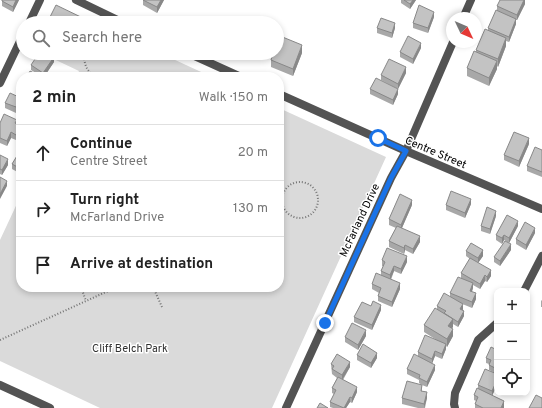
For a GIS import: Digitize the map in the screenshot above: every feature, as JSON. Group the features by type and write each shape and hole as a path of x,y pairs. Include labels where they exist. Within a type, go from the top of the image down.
{"street":[{"path":"32,16 40,0"},
{"path":"76,0 109,16"},
{"path":"466,12 471,0"},
{"name":"McFarland Drive","path":"286,408 391,178 406,151 450,48"},
{"path":"0,83 16,50"},
{"path":"203,60 230,72"},
{"name":"Centre Street","path":"284,96 406,151 542,209"},
{"path":"526,288 542,256"},
{"path":"455,408 455,393 478,340 496,324"},
{"path":"0,385 50,408"}],"path":[{"path":"84,60 86,69 90,72"},
{"path":"284,191 296,182 303,182 310,185 315,191 318,197 318,204 315,211 302,219 289,215 284,210"},
{"path":"83,292 86,301"},
{"path":"0,340 106,292"},
{"path":"155,292 162,307"}],"green space":[{"path":"56,60 175,60 201,72 78,72"},
{"name":"Cliff Belch Park","path":"284,110 386,157 272,408 100,408 0,361 0,240 16,206 16,292 284,292"}],"building":[{"path":"2,0 16,0 13,7"},
{"path":"143,0 161,0 157,7"},
{"path":"404,0 413,0 410,4"},
{"path":"500,0 524,0 517,15 497,6"},
{"path":"56,5 79,16 50,16"},
{"path":"419,5 434,12 428,28 413,23"},
{"path":"496,10 516,19 509,37 488,28"},
{"path":"381,18 395,23 392,33 377,28"},
{"path":"485,29 506,38 498,59 476,50 477,48 482,48 482,36"},
{"path":"408,36 421,43 413,59 400,52"},
{"path":"284,38 302,45 293,69 271,60 284,60"},
{"path":"474,51 497,61 489,78 467,68"},
{"path":"389,59 406,67 398,84 381,75"},
{"path":"34,60 52,60 44,72 31,65"},
{"path":"376,78 398,89 393,100 370,89"},
{"path":"10,93 16,96 16,107 5,103"},
{"path":"4,114 16,120 16,135 11,132 7,141 0,138 0,123"},
{"path":"514,132 529,138 519,161 504,155"},
{"path":"535,147 542,150 542,172 527,166"},
{"path":"0,155 8,159 2,170 0,169"},
{"path":"16,158 16,166 12,164"},
{"path":"0,177 7,181 0,194"},
{"path":"451,191 471,199 465,213 446,205"},
{"path":"400,194 412,200 401,225 389,219"},
{"path":"487,207 496,211 490,229 481,226"},
{"path":"507,215 518,221 509,238 504,235 502,238 496,235"},
{"path":"525,222 535,228 526,245 516,239"},
{"path":"397,226 420,236 413,249 405,245 404,248 389,241"},
{"path":"505,241 511,244 500,261 494,257"},
{"path":"471,243 483,250 478,258 466,251"},
{"path":"387,248 407,256 401,269 394,266 390,275 381,271 385,262 382,260"},
{"path":"470,258 491,270 487,277 485,275 480,284 461,273"},
{"path":"376,273 400,283 392,302 378,296 381,288 372,284"},
{"path":"458,277 473,283 470,291 476,293 472,302 450,293"},
{"path":"444,293 463,304 460,309 464,311 458,322 444,313 446,311 437,306"},
{"path":"373,301 381,305 372,325 354,317 362,302 371,306"},
{"path":"435,308 453,319 448,326 453,329 447,339 424,325"},
{"path":"352,323 366,330 358,345 345,337"},
{"path":"425,335 446,344 442,354 435,351 432,359 418,352"},
{"path":"363,344 377,353 371,363 357,355"},
{"path":"491,347 494,348 494,368 489,365 491,360 486,358"},
{"path":"337,354 350,362 342,375 332,369 334,366 331,364"},
{"path":"414,354 435,365 427,382 419,378 420,375 407,369"},
{"path":"485,369 494,373 494,387 492,391 478,385"},
{"path":"338,377 357,387 352,398 350,397 344,408 330,402 336,390 332,388"},
{"path":"407,381 422,385 421,391 427,392 424,404 402,398"},
{"path":"477,388 504,401 501,408 483,408 475,404 478,397 474,395"},
{"path":"536,395 542,398 542,408 529,408"},
{"path":"320,403 328,408 317,408"}],"route":[{"path":"325,323 391,178 406,151 378,138"}]}
